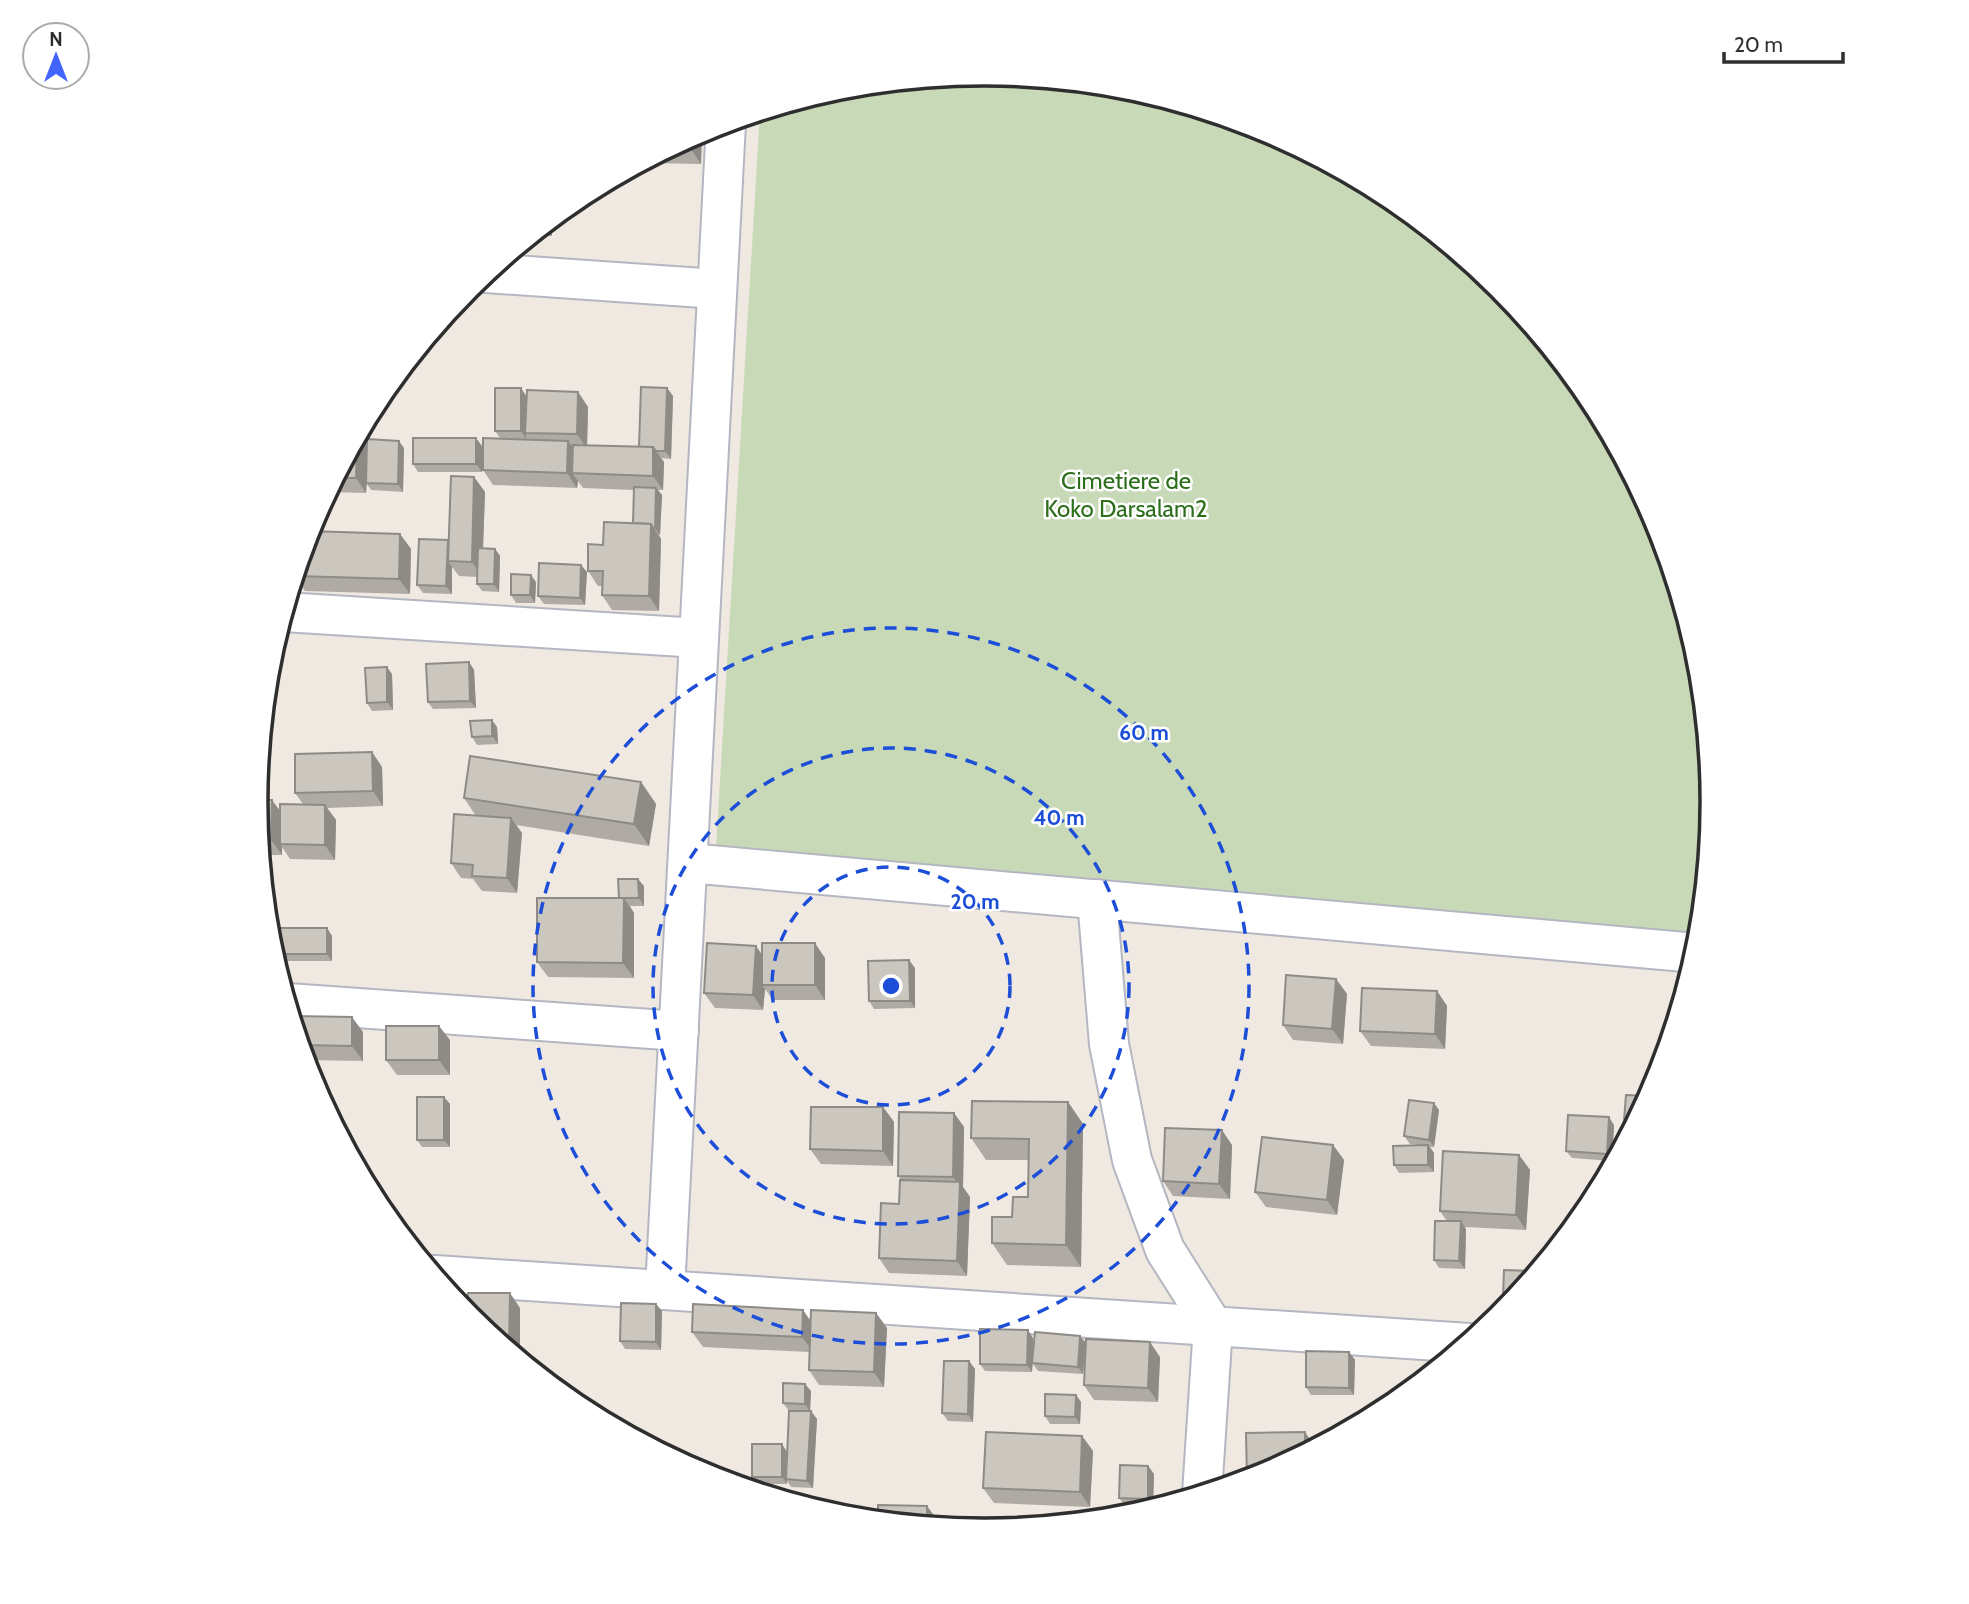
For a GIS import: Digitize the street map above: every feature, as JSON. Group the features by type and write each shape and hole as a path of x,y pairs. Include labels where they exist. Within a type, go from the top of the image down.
{"street":[{"path":"665,1290 725,134"},
{"path":"501,274 718,289"},
{"path":"294,613 699,638"},
{"path":"688,863 1685,952"},
{"path":"1097,899 1109,1044 1132,1160 1165,1250 1213,1326 1203,1484"},
{"path":"298,1004 679,1031"},
{"path":"448,1276 1456,1342"}],"green space":[{"name":"Cimetiere de Koko Darsalam2","path":"938,87 1031,87 1078,92 1170,110 1259,140 1301,160 1382,206 1421,234 1457,263 1523,330 1553,366 1605,444 1627,485 1663,572 1687,662 1695,709 1701,802 1695,895 1689,932 716,848 759,122 799,110 891,92"}],"building":[{"path":"641,387 667,388 665,451 656,451 653,447 639,447"},
{"path":"495,388 521,388 521,431 495,431"},
{"path":"527,390 578,392 577,434 525,433"},
{"path":"413,438 476,438 476,464 413,464"},
{"path":"483,438 568,441 567,473 483,470"},
{"path":"367,439 399,441 398,484 366,483"},
{"path":"573,445 653,447 653,476 572,473"},
{"path":"356,458 356,478 346,478"},
{"path":"451,476 474,477 472,562 448,561"},
{"path":"634,487 656,488 655,528 651,524 633,523"},
{"path":"604,522 651,524 649,596 602,595 603,571 588,571 588,544 603,545"},
{"path":"322,531 400,534 399,579 305,576"},
{"path":"419,539 448,540 446,586 417,585"},
{"path":"478,548 495,549 494,584 477,584"},
{"path":"539,563 581,565 580,598 538,596"},
{"path":"511,574 531,575 530,595 511,595"},
{"path":"469,662 470,701 428,702 426,664"},
{"path":"387,667 387,702 367,703 365,668"},
{"path":"492,720 492,736 472,737 470,721"},
{"path":"372,752 373,791 295,793 295,754"},
{"path":"470,756 641,782 634,824 464,798"},
{"path":"268,800 272,800 270,840"},
{"path":"280,804 325,805 325,845 280,844"},
{"path":"454,814 511,818 507,878 472,876 473,865 451,863"},
{"path":"618,879 638,879 639,898 619,898"},
{"path":"537,898 624,898 623,963 537,962"},
{"path":"280,928 327,928 327,954 285,954"},
{"path":"707,943 756,946 753,995 704,993"},
{"path":"762,943 815,943 815,985 762,985"},
{"path":"909,960 910,1001 869,1001 868,961"},
{"path":"1286,975 1336,979 1332,1029 1283,1025"},
{"path":"1362,988 1437,991 1435,1034 1360,1031"},
{"path":"301,1016 352,1017 352,1046 311,1045"},
{"path":"386,1026 439,1026 439,1060 386,1060"},
{"path":"1626,1095 1637,1095 1627,1119 1624,1125"},
{"path":"417,1097 444,1097 444,1140 417,1140"},
{"path":"1409,1100 1434,1103 1429,1140 1404,1136"},
{"path":"972,1101 1068,1102 1066,1245 992,1243 992,1217 1012,1217 1013,1197 1028,1197 1029,1139 971,1138"},
{"path":"811,1107 883,1107 883,1151 810,1149"},
{"path":"899,1112 954,1113 953,1177 898,1176"},
{"path":"1568,1115 1609,1117 1607,1154 1566,1151"},
{"path":"1165,1128 1222,1130 1219,1184 1163,1181"},
{"path":"1262,1137 1333,1145 1327,1200 1255,1192"},
{"path":"1428,1145 1428,1165 1394,1165 1393,1146"},
{"path":"1443,1151 1519,1155 1516,1215 1440,1211"},
{"path":"900,1180 960,1182 957,1261 879,1258 881,1203 899,1204"},
{"path":"1435,1221 1461,1221 1459,1261 1434,1260"},
{"path":"1504,1270 1526,1271 1523,1274 1503,1295"},
{"path":"468,1293 510,1293 509,1338 478,1308 468,1297"},
{"path":"621,1303 656,1304 656,1342 620,1341"},
{"path":"693,1304 803,1310 802,1337 692,1332"},
{"path":"811,1310 876,1313 874,1372 809,1370"},
{"path":"980,1329 1028,1330 1027,1365 980,1364"},
{"path":"1035,1332 1080,1336 1078,1367 1032,1363"},
{"path":"1086,1339 1150,1342 1148,1388 1084,1385"},
{"path":"1306,1351 1349,1352 1349,1388 1306,1387"},
{"path":"944,1361 969,1361 968,1414 942,1413"},
{"path":"783,1383 805,1384 805,1404 783,1403"},
{"path":"1045,1394 1076,1395 1075,1417 1045,1416"},
{"path":"789,1411 811,1411 807,1481 786,1479"},
{"path":"986,1432 1082,1436 1080,1492 983,1488"},
{"path":"1305,1432 1305,1442 1247,1468 1246,1433"},
{"path":"752,1444 782,1444 782,1477 752,1477"},
{"path":"1120,1465 1148,1466 1148,1499 1119,1498"},
{"path":"878,1505 927,1506 927,1516 891,1512 878,1510"}]}
